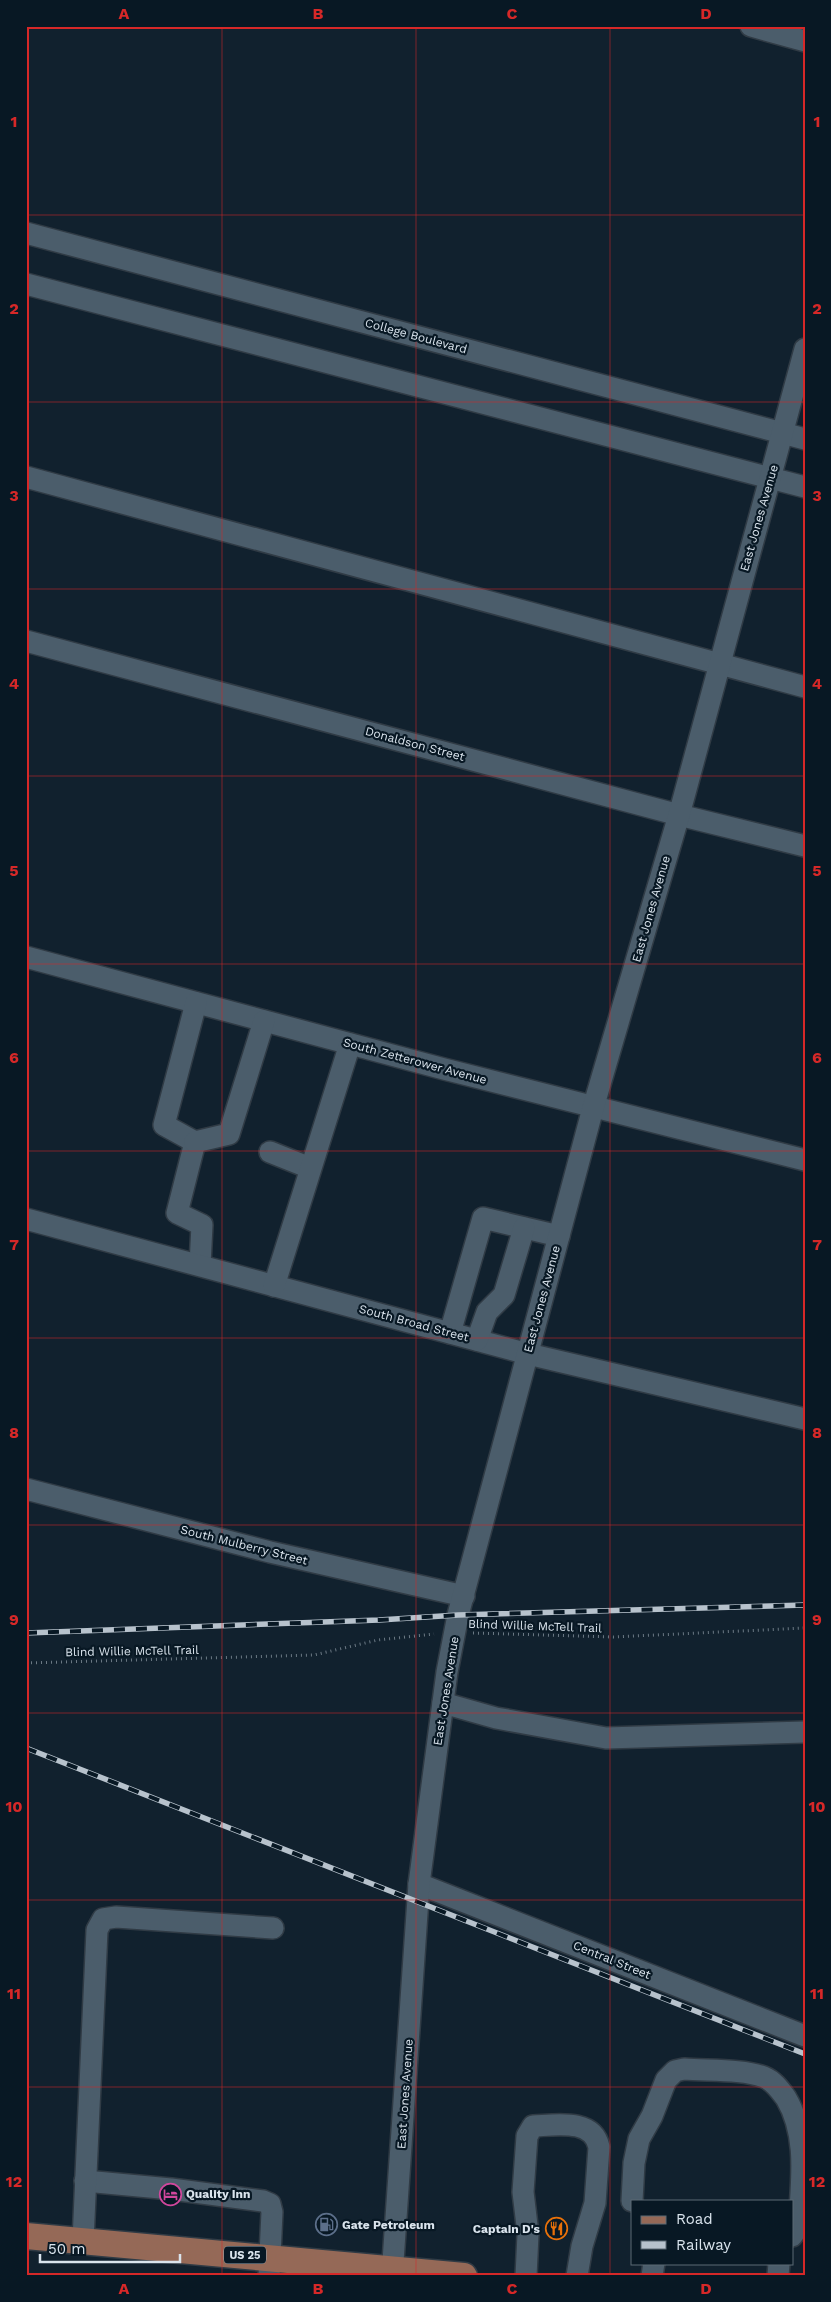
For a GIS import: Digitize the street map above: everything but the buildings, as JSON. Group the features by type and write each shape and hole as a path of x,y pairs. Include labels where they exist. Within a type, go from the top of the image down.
{"main road":[{"name":"US 25","path":"26,2236 83,2241 269,2267 464,2276"}],"street":[{"path":"751,26 805,41"},
{"name":"College Boulevard","path":"26,233 805,439"},
{"path":"26,284 805,487"},
{"name":"East Jones Avenue","path":"392,2272 419,1884 454,1632 593,1108 679,815 718,663 805,349"},
{"path":"26,477 805,687"},
{"name":"Donaldson Street","path":"26,641 679,815 805,846"},
{"name":"South Zetterower Avenue","path":"26,957 593,1108 805,1160"},
{"path":"196,1003 164,1125 195,1142 229,1134 264,1021"},
{"path":"274,1286 350,1044"},
{"path":"195,1142 177,1213 202,1225 200,1265"},
{"path":"270,1152 310,1168"},
{"path":"450,1333 483,1218 559,1236"},
{"name":"South Broad Street","path":"26,1219 528,1354 805,1419"},
{"path":"477,1340 487,1312 504,1295 524,1228"},
{"name":"South Mulberry Street","path":"26,1489 270,1552 464,1596"},
{"path":"443,1703 496,1718 606,1738 805,1732"},
{"name":"Central Street","path":"419,1884 805,2036"},
{"path":"83,2241 96,1930 103,1919 116,1917 273,1928"},
{"path":"632,2200 634,2163 639,2139 652,2116 666,2080 674,2071 684,2069 756,2075 774,2083 781,2091 794,2112 801,2137 799,2226 794,2233"},
{"path":"526,2276 528,2234 523,2192 527,2136 533,2126 584,2126 594,2134 599,2147 595,2203 582,2246 577,2276"},
{"path":"85,2181 171,2188 263,2201 270,2204 272,2212 269,2267"}],"path":[{"name":"Blind Willie McTell Trail","path":"26,1662 314,1655 378,1640 454,1632 613,1637 805,1628"}],"railway":[{"path":"26,1633 379,1620 458,1615 805,1605"},
{"path":"26,1748 805,2054"}],"place":[{"name":"Quality Inn","path":"170,2194"},
{"name":"Gate Petroleum","path":"326,2225"},
{"name":"Captain D's","path":"556,2229"}]}
